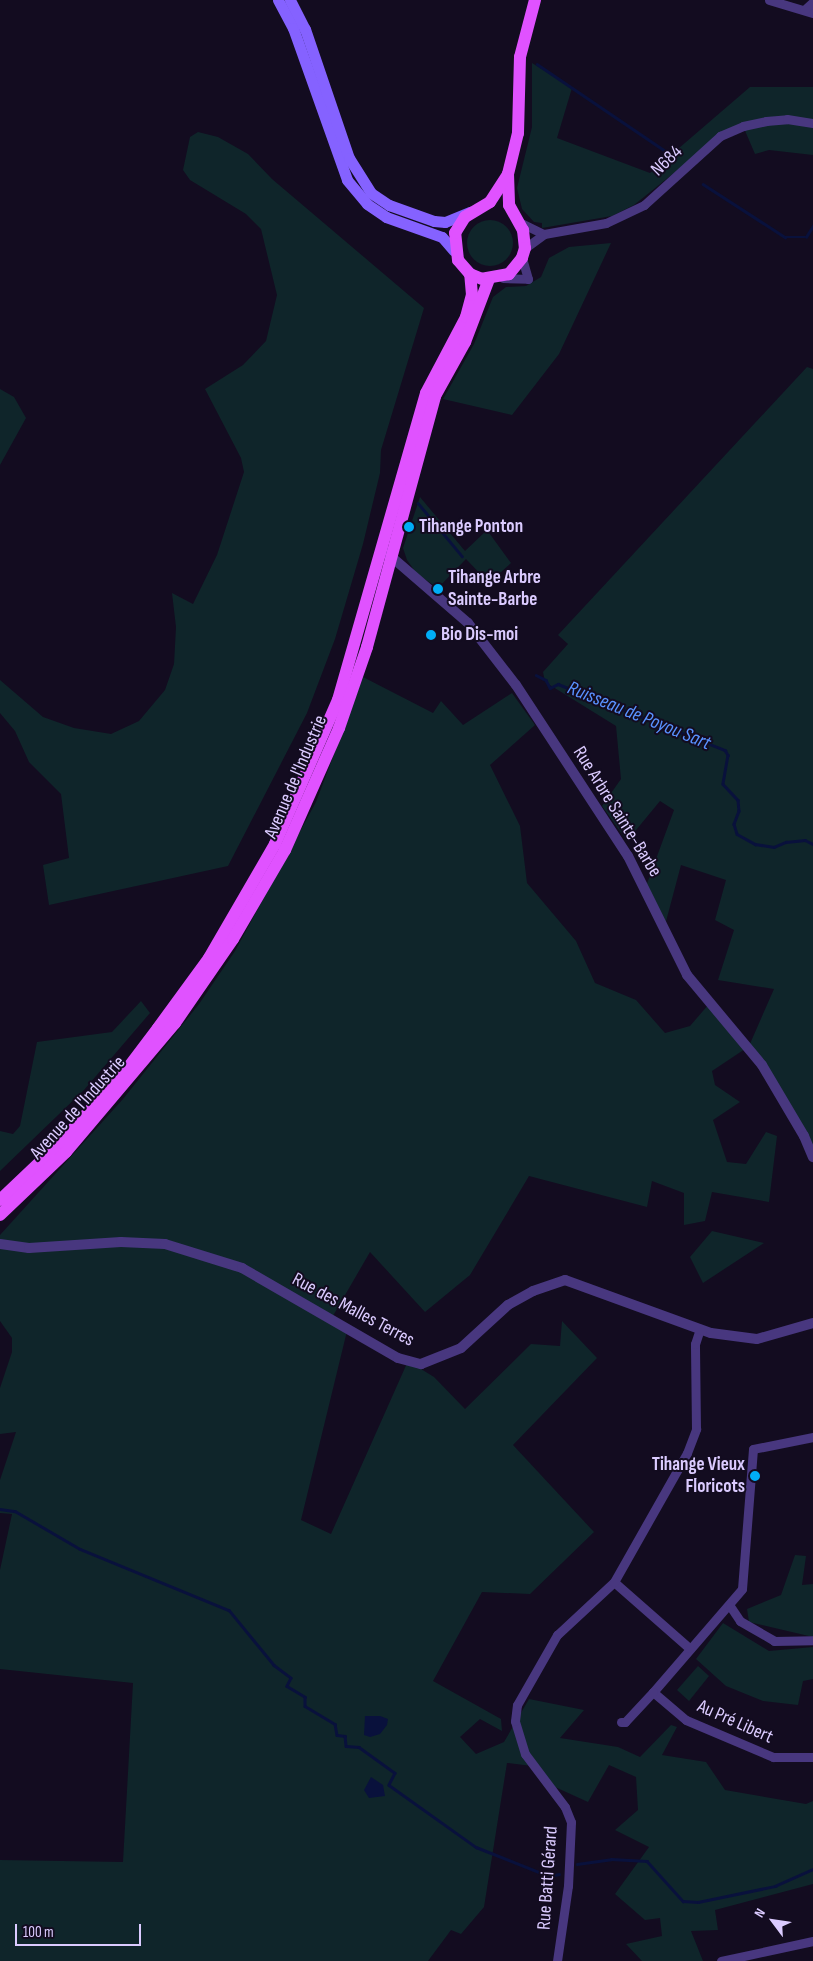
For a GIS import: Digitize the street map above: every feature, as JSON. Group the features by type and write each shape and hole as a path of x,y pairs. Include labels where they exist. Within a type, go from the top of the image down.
{"main road":[{"path":"278,0 293,28 347,180 367,204 386,217 442,237 454,251 463,268 470,274 494,279 517,267 524,253 517,219 509,205 508,174 518,133 520,57 536,0"},
{"path":"290,0 305,28 348,158 371,193 389,205 434,221 455,219 477,209 497,208 517,219"},
{"path":"454,251 458,224 495,196 508,174"},
{"name":"Avenue de l'Industrie","path":"0,1200 60,1143 124,1073 209,958 241,905 283,827 338,700 384,546 426,393 466,317 472,295 470,274"},
{"name":"Avenue de l'Industrie","path":"0,1216 66,1152 134,1075 201,987 259,896 285,850 339,728 367,647 435,396 465,342 494,279"}],"street":[{"path":"769,0 809,12 813,2"},
{"name":"N684","path":"524,253 544,234 606,223 625,216 644,205 720,136 743,126 787,119 813,123"},
{"path":"517,219 544,234"},
{"path":"384,546 391,560"},
{"name":"Rue Arbre Sainte-Barbe","path":"391,560 458,613 516,685 628,856 687,975 762,1065 804,1136 813,1158"},
{"name":"Rue des Malles Terres","path":"0,1244 29,1248 121,1242 165,1244 242,1268 389,1354 421,1364 461,1348 508,1306 533,1291 565,1280 700,1329 756,1339 813,1323"},
{"name":"Rue Batti Gérard","path":"557,1961 568,1886 571,1822 564,1807 525,1754 515,1721 517,1705 557,1635 614,1582 687,1453 696,1428 695,1344 700,1329"},
{"path":"622,1722 625,1722 653,1692 689,1648 730,1606 742,1589 753,1449 813,1437"},
{"path":"614,1582 689,1648"},
{"path":"730,1606 740,1620 774,1641 813,1640"},
{"name":"Au Pré Libert","path":"653,1692 686,1720 773,1757 813,1757"},
{"path":"720,1961 813,1941"}],"green space":[{"path":"532,63 572,88 557,138 650,173 750,87 813,87 813,155 769,150 755,154 743,126 720,136 634,205 612,216 542,228 542,223 534,222 522,209 517,188 532,127"},
{"path":"198,132 218,137 248,154 272,179 424,308 381,450 380,473 363,544 335,639 307,713 228,866 49,905 43,865 69,858 61,794 29,762 15,731 0,713 0,680 43,717 74,728 111,734 139,721 165,690 174,664 176,627 172,593 193,604 217,555 244,472 241,458 205,389 243,365 266,341 277,295 261,229 246,214 190,180 183,170 190,137"},
{"path":"490,220 503,224 509,230 513,243 509,256 503,262 490,266 477,262 471,256 467,243 471,230 477,224"},
{"path":"611,243 559,354 512,415 443,399 474,344 493,297 506,287 526,286 541,277 549,258 569,247"},
{"path":"807,367 813,369 813,1157 748,1047 712,1071 715,1085 740,1102 713,1120 727,1162 746,1164 766,1132 777,1136 769,1202 712,1192 705,1221 684,1225 684,1193 652,1181 647,1207 529,1176 470,1275 425,1312 370,1252 330,1321 347,1331 301,1520 331,1534 408,1361 434,1377 465,1409 531,1344 560,1346 562,1321 597,1358 513,1445 594,1532 530,1594 482,1592 433,1681 501,1719 502,1731 480,1719 460,1737 476,1754 504,1742 529,1699 584,1710 560,1738 618,1747 640,1757 671,1725 677,1727 662,1755 706,1762 725,1790 806,1804 813,1801 813,1884 715,1910 718,1930 691,1931 703,1961 642,1961 626,1944 662,1936 660,1918 645,1920 615,1894 649,1847 615,1830 638,1810 636,1777 609,1765 588,1802 555,1787 540,1767 507,1763 484,1907 461,1934 451,1930 428,1961 0,1961 0,1860 123,1862 133,1683 0,1669 0,1570 12,1514 0,1513 0,1480 16,1432 0,1434 0,1388 12,1352 12,1338 0,1321 0,1235 123,1099 199,1004 235,951 316,802 363,677 433,713 441,701 463,725 512,693 535,725 490,765 520,826 527,883 576,941 595,983 636,1000 665,1033 690,1026 709,1004 749,1046 774,989 718,980 734,930 715,920 726,880 681,865 664,929 645,889 674,810 660,801 627,841 602,806 621,779 616,726 545,682 543,672 568,644 558,635"},
{"path":"0,389 14,397 26,418 0,465"},
{"path":"420,497 465,551 487,530 511,563 489,583 466,559 438,588 417,574 407,560 403,548"},
{"path":"141,1001 150,1013 84,1090 0,1171 0,1131 13,1134 20,1126 37,1042 112,1032"},
{"path":"712,1231 764,1243 703,1283 690,1257"},
{"path":"795,1555 806,1556 802,1585 813,1584 813,1637 749,1622 747,1609 781,1595"},
{"path":"723,1623 769,1651 813,1647 813,1679 803,1681 798,1705 763,1701 726,1686 696,1659"},
{"path":"698,1666 709,1676 689,1701 677,1690"}],"shaded area":[{"path":"365,1716 380,1716 388,1719 387,1725 380,1734 370,1737 364,1735"},
{"path":"371,1777 383,1785 385,1796 369,1798 364,1790"}],"waterway":[{"path":"537,64 673,156"},
{"path":"703,184 785,237 806,237 813,226"},
{"name":"Ruisseau de Poyou Sart","path":"418,503 462,556"},
{"name":"Ruisseau de Poyou Sart","path":"536,675 546,680 550,688 558,684 725,750 728,755 723,784 738,800 739,811 734,824 737,834 755,844 774,847 786,842 805,840 813,844"},
{"path":"0,1509 15,1511 80,1549 229,1610 274,1665 291,1678 287,1686 305,1697 305,1706 335,1724 337,1735 345,1736 346,1746 359,1747 395,1773 389,1785 476,1847 549,1876 559,1874"},
{"path":"577,1864 611,1859 647,1861 683,1901 698,1902 775,1886 813,1869"}],"place":[{"name":"Tihange Ponton","path":"409,527"},
{"name":"Tihange Arbre Sainte-Barbe","path":"438,589"},
{"name":"Bio Dis-moi","path":"431,635"},
{"name":"Tihange Vieux Floricots","path":"755,1476"}]}
